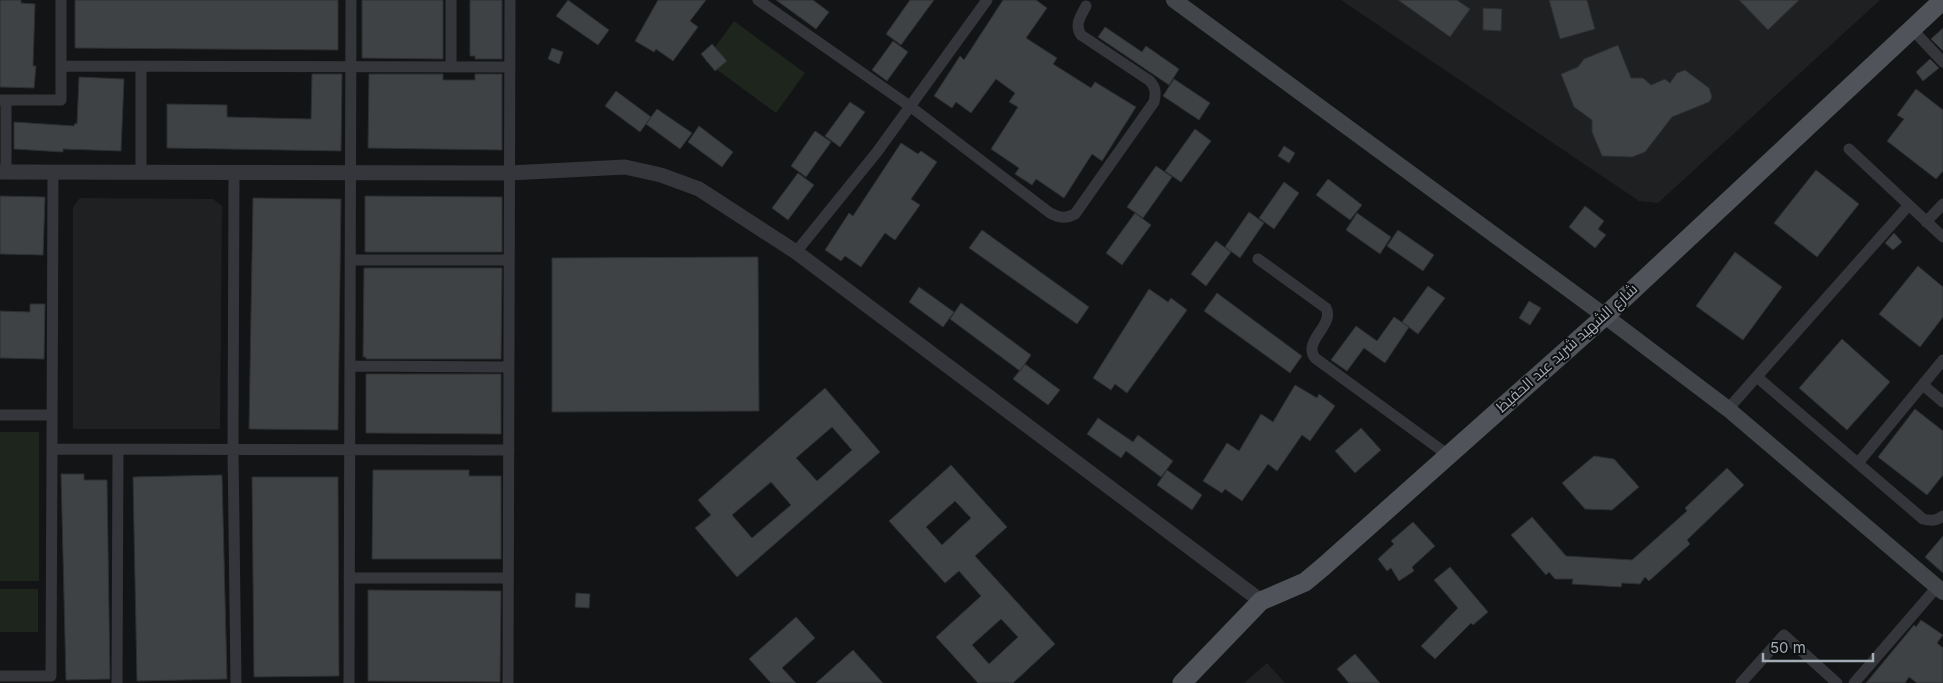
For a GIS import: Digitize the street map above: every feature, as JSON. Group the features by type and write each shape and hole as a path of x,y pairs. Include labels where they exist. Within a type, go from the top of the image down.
{"main road":[{"path":"1174,0 1605,316 1728,409 1940,589"},
{"name":"شارع الشهيد شريد عبد الحفيظ","path":"1182,683 1260,601 1305,582 1605,316 1943,0"}],"street":[{"path":"61,0 61,100 3,100 3,172 510,173 625,167 661,175 699,189 796,252 1260,601"},
{"path":"349,683 351,0"},
{"path":"451,0 451,67"},
{"path":"508,683 510,0"},
{"path":"758,0 911,107 1058,218 1067,218 1076,214 1154,102 1156,94 1155,87 1150,81 1081,35 1077,29 1078,22 1086,6"},
{"path":"796,252 877,152 987,0"},
{"path":"1911,28 1943,62"},
{"path":"61,66 510,67"},
{"path":"141,66 141,172"},
{"path":"1849,149 1943,238"},
{"path":"0,676 32,679 51,676 53,172"},
{"path":"234,172 233,449 236,683"},
{"path":"1926,222 1943,204"},
{"path":"1728,409 1908,206"},
{"path":"350,260 509,260"},
{"path":"1258,260 1326,308 1329,313 1314,342 1312,354 1315,358 1448,455"},
{"path":"1858,463 1943,360"},
{"path":"350,366 509,367"},
{"path":"1757,377 1923,519 1930,521 1938,520 1943,516"},
{"path":"1923,385 1943,402"},
{"path":"0,415 52,415"},
{"path":"52,449 509,450"},
{"path":"117,683 118,449"},
{"path":"349,578 508,578"},
{"path":"1854,683 1940,589"},
{"path":"1741,683 1784,635 1838,683"}],"shaded area":[{"path":"1341,0 1880,0 1658,203 1639,201"},
{"path":"734,21 805,73 776,113 705,61"},
{"path":"80,198 213,199 222,206 220,429 73,429 73,207"},
{"path":"0,432 39,432 39,581 0,581"},
{"path":"0,589 38,589 38,632 0,632"},
{"path":"1267,663 1285,683 1244,683"}],"building":[{"path":"0,0 21,0 21,3 35,4 33,66 36,66 34,88 0,87"},
{"path":"75,0 338,0 338,50 75,48"},
{"path":"362,0 443,0 443,59 362,58"},
{"path":"470,0 502,0 502,59 475,59 475,56 470,56"},
{"path":"568,0 609,30 598,45 556,16"},
{"path":"658,0 706,0 690,21 698,27 673,61 656,49 654,52 635,41"},
{"path":"776,0 813,0 829,12 816,29"},
{"path":"910,0 934,0 901,45 886,34"},
{"path":"1003,0 1036,0 1047,8 1026,38 1057,58 1053,64 1091,88 1095,82 1136,107 1102,161 1092,154 1064,198 1036,179 1032,185 1015,174 1019,168 991,149 1018,107 1009,102 1015,93 996,79 971,113 956,102 952,108 934,96 960,56 964,60"},
{"path":"1398,0 1457,0 1470,9 1450,37"},
{"path":"1549,0 1587,0 1595,29 1560,39"},
{"path":"1739,0 1799,0 1768,30"},
{"path":"1483,8 1502,9 1501,31 1483,30"},
{"path":"1105,27 1142,52 1146,46 1179,69 1169,85 1098,37"},
{"path":"1943,28 1943,51 1931,39"},
{"path":"893,41 908,52 887,81 872,70"},
{"path":"712,44 727,61 715,71 701,54"},
{"path":"1618,45 1631,78 1643,78 1651,85 1665,79 1670,83 1677,73 1685,70 1709,88 1712,97 1709,102 1672,117 1645,152 1632,157 1602,156 1592,132 1592,120 1574,107 1561,74 1578,67 1584,59"},
{"path":"552,48 563,52 559,64 548,59"},
{"path":"1930,59 1939,68 1923,81 1916,72"},
{"path":"312,74 342,74 341,151 167,148 167,104 227,105 227,117 311,119"},
{"path":"369,74 443,74 443,80 475,80 475,74 502,74 502,150 368,148"},
{"path":"79,77 124,79 121,151 63,149 63,152 14,149 14,122 74,126 75,123 77,124"},
{"path":"1174,79 1210,103 1199,120 1163,96"},
{"path":"1916,89 1943,110 1943,171 1936,179 1887,141 1904,119 1897,115"},
{"path":"616,91 651,117 640,132 605,106"},
{"path":"850,102 865,112 840,147 825,136"},
{"path":"657,109 692,133 680,149 646,124"},
{"path":"699,126 733,152 722,167 688,142"},
{"path":"1195,129 1211,141 1181,182 1165,171"},
{"path":"815,131 831,142 806,177 791,166"},
{"path":"901,143 918,154 921,151 937,162 911,199 920,205 895,240 885,233 861,267 845,256 841,261 825,250 849,213 853,216"},
{"path":"1284,146 1295,153 1289,163 1278,156"},
{"path":"1156,166 1172,177 1143,218 1127,207"},
{"path":"1816,170 1859,204 1817,257 1774,223"},
{"path":"798,173 814,185 788,220 772,208"},
{"path":"1328,179 1362,205 1350,220 1316,195"},
{"path":"1284,182 1299,193 1274,229 1259,218"},
{"path":"0,196 45,197 43,255 0,254"},
{"path":"365,196 502,197 502,252 365,252"},
{"path":"253,198 341,199 338,430 249,429"},
{"path":"1585,206 1604,221 1598,229 1606,235 1595,248 1569,227"},
{"path":"1249,212 1264,223 1240,258 1225,247"},
{"path":"1135,213 1151,225 1122,265 1106,253"},
{"path":"1357,213 1391,237 1380,254 1346,230"},
{"path":"982,230 1089,307 1077,324 969,248"},
{"path":"1398,230 1434,255 1423,271 1387,246"},
{"path":"1894,233 1902,242 1893,250 1885,243"},
{"path":"1216,241 1231,252 1206,286 1191,274"},
{"path":"1735,252 1782,287 1743,340 1696,306"},
{"path":"758,257 759,411 552,412 552,258"},
{"path":"1918,266 1943,287 1943,317 1920,347 1879,314"},
{"path":"364,268 502,268 501,359 366,359 366,357 363,357"},
{"path":"1428,286 1445,298 1418,334 1402,322"},
{"path":"919,287 954,312 943,327 909,302"},
{"path":"1149,289 1168,302 1171,298 1187,310 1127,393 1115,384 1111,390 1093,378"},
{"path":"1217,293 1302,356 1290,373 1204,311"},
{"path":"1529,301 1541,308 1530,325 1519,318"},
{"path":"961,303 1031,355 1020,371 950,319"},
{"path":"30,304 45,304 44,359 0,358 0,311 30,312"},
{"path":"1394,317 1409,327 1385,363 1364,348 1347,371 1331,360 1356,326 1377,341"},
{"path":"1842,339 1890,382 1847,430 1799,388"},
{"path":"1025,364 1060,390 1048,405 1013,379"},
{"path":"366,374 501,374 501,434 366,433"},
{"path":"1295,385 1317,398 1319,394 1335,406 1310,441 1302,435 1277,471 1268,464 1242,501 1225,489 1222,493 1203,481 1227,443 1239,451 1261,414 1273,422"},
{"path":"825,388 880,452 737,577 695,528 711,515 698,500","holes":["832,427 852,450 817,481 796,458","771,482 791,505 752,538 732,515"]},
{"path":"1915,409 1943,431 1943,475 1927,495 1878,457"},
{"path":"1098,418 1133,442 1138,435 1173,461 1161,477 1126,451 1121,458 1087,434"},
{"path":"1361,428 1381,450 1355,473 1335,451"},
{"path":"1594,456 1614,459 1639,487 1612,510 1585,509 1562,483"},
{"path":"951,465 1007,527 975,556 1055,644 1013,683 978,683 936,637 981,596 959,571 945,583 889,521","holes":["955,501 971,518 942,545 926,527","1001,619 1018,637 989,664 972,645"]},
{"path":"1727,468 1744,485 1687,540 1690,544 1649,581 1645,577 1640,584 1622,583 1621,587 1572,584 1573,579 1555,579 1549,572 1546,575 1511,535 1532,517 1566,556 1632,560 1687,511 1685,508"},
{"path":"373,470 469,470 469,476 501,476 501,559 372,559"},
{"path":"1167,470 1202,495 1192,510 1157,485"},
{"path":"61,474 84,474 84,480 107,480 110,679 66,680"},
{"path":"222,475 227,679 137,681 133,477"},
{"path":"252,477 338,477 339,676 254,677"},
{"path":"1413,522 1435,546 1412,567 1414,571 1399,581 1391,568 1387,571 1378,559 1394,544 1391,541"},
{"path":"1943,536 1943,573 1925,557"},
{"path":"1450,567 1488,612 1473,625 1471,623 1435,659 1421,646 1458,608 1434,580"},
{"path":"368,590 501,591 500,682 368,681"},
{"path":"576,593 590,594 589,608 575,607"},
{"path":"796,617 815,638 782,668 796,683 771,683 749,659"},
{"path":"1921,620 1943,635 1937,643 1943,648 1943,683 1917,683 1909,677 1905,683 1866,683 1914,625 1916,627"},
{"path":"853,650 883,683 816,683"},
{"path":"1355,654 1380,683 1349,683 1337,669"}]}
